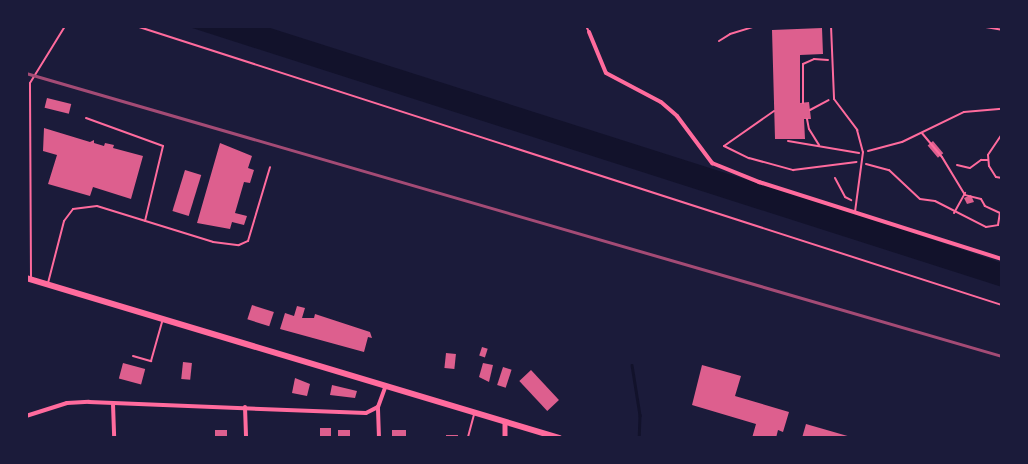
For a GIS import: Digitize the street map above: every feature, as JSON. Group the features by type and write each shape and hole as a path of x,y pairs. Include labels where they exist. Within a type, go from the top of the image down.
{"main road":[{"path":"29,279 560,438"}],"street":[{"path":"589,32 606,73 661,102 677,116 712,163 729,172 1002,259"},
{"path":"379,438 378,407 386,385"},
{"path":"26,416 67,403 245,407 366,413 378,407"},
{"path":"113,404 114,438"},
{"path":"245,407 246,438"},
{"path":"504,421 505,438"}],"lane":[{"path":"29,279 32,261 30,83 65,26"},
{"path":"586,26 589,32"},
{"path":"830,26 834,98 857,130 863,152 855,212"},
{"path":"980,26 1002,30"},
{"path":"86,118 163,146 145,221"},
{"path":"48,285 64,221 73,209 97,206 213,242 239,245 248,241 270,167"},
{"path":"133,356 151,361 163,319"},
{"path":"468,438 474,412"}],"path":[{"path":"136,26 1002,306"},
{"path":"719,41 730,34 756,26"},
{"path":"817,54 817,60"},
{"path":"803,103 803,64 817,60 831,60"},
{"path":"810,110 834,98"},
{"path":"788,141 863,152 896,144 964,112 1002,109"},
{"path":"774,111 724,146 748,158 793,170 862,163 889,170 920,199 935,202 954,213 986,226 998,224 1000,213 985,206 981,199 965,193 942,157 922,133"},
{"path":"807,119 809,130 819,145"},
{"path":"1002,134 988,156 996,177 1002,178"},
{"path":"957,165 970,168 981,160 988,160"},
{"path":"835,178 845,197 856,202"},
{"path":"954,213 965,193"}],"shaded area":[{"path":"186,26 264,26 889,225 1002,263 1002,287"}],"building":[{"path":"822,28 823,54 800,55 800,103 809,102 811,119 804,119 805,139 775,139 772,30"},
{"path":"47,98 71,104 69,114 45,108"},
{"path":"44,128 90,142 94,140 94,143 104,146 105,143 114,145 113,148 143,156 131,199 93,187 90,196 48,184 57,155 43,151"},
{"path":"933,141 943,153 938,158 928,145"},
{"path":"220,143 252,156 248,168 254,170 250,183 244,182 235,213 247,216 244,225 232,222 230,229 197,223"},
{"path":"185,170 201,175 189,216 172,211"},
{"path":"971,195 974,202 967,204 964,198"},
{"path":"252,305 274,312 269,326 247,319"},
{"path":"297,306 305,308 302,318 314,318 315,314 370,332 372,338 368,337 364,352 280,329 285,313 294,316"},
{"path":"482,347 488,349 485,357 479,356"},
{"path":"446,353 456,354 454,369 444,368"},
{"path":"183,362 192,363 190,380 181,379"},
{"path":"123,363 145,369 141,384 119,378"},
{"path":"483,363 493,365 489,382 479,377"},
{"path":"702,365 741,376 735,396 789,412 783,432 778,430 776,438 752,438 756,424 692,405"},
{"path":"503,367 512,370 506,388 497,385"},
{"path":"531,370 559,400 547,411 519,381"},
{"path":"295,378 310,384 307,396 292,393"},
{"path":"332,385 357,391 355,398 330,395"},
{"path":"806,424 851,437 851,438 802,438"},
{"path":"320,428 331,428 331,438 320,438"},
{"path":"215,430 227,430 227,438 215,438"},
{"path":"338,430 350,430 350,438 338,438"},
{"path":"392,430 406,430 406,438 392,438"},
{"path":"446,435 458,435 458,438 446,438"}],"waterway":[{"path":"632,365 640,415 639,438"}],"railway":[{"path":"26,73 1002,356"}]}
